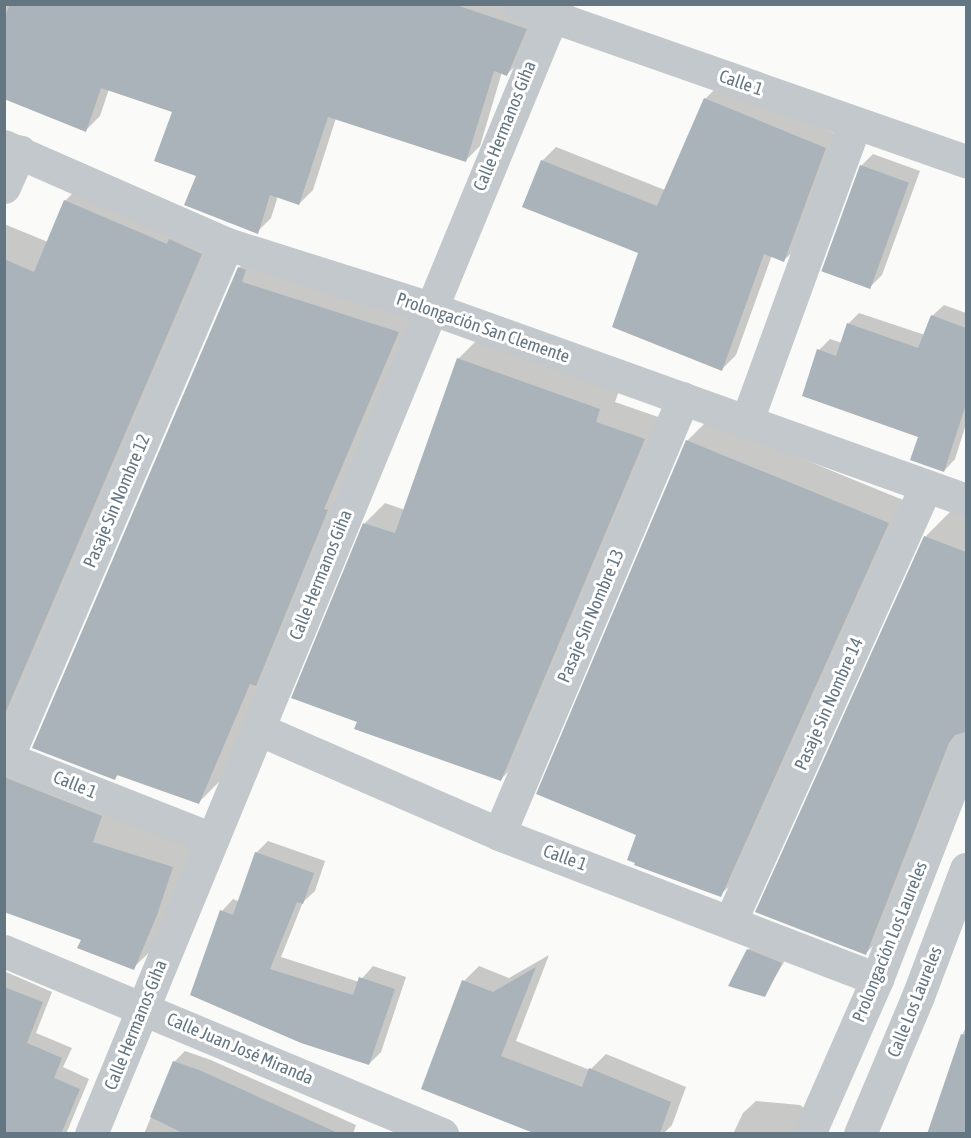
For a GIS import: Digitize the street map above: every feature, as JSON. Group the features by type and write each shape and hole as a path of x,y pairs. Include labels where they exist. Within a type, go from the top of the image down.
{"street":[{"name":"Calle 1","path":"517,4 553,11 855,123 966,161"},
{"name":"Calle Hermanos Giha","path":"91,1134 553,11"},
{"path":"746,423 855,123"},
{"path":"4,187 12,148"},
{"name":"Prolongación San Clemente","path":"12,148 227,244 430,308 966,500"},
{"name":"Pasaje Sin Nombre 12","path":"6,757 227,244"},
{"name":"Pasaje Sin Nombre 13","path":"499,834 683,398"},
{"name":"Pasaje Sin Nombre 14","path":"730,922 926,486"},
{"name":"Calle 1","path":"258,729 499,834 877,979"},
{"name":"Prolongación Los Laureles","path":"809,1134 877,979 966,750"},
{"name":"Calle 1","path":"6,757 212,839"},
{"name":"Calle Los Laureles","path":"860,1134 918,996 966,869"},
{"name":"Calle Juan José Miranda","path":"4,951 442,1134"}],"building":[{"path":"10,4 453,4 527,29 507,76 494,71 466,162 328,117 299,205 270,195 258,234 184,205 196,176 154,161 172,112 101,88 86,132 4,99 4,19"},
{"path":"704,98 826,148 784,262 764,254 722,371 612,327 638,253 522,207 541,160 657,206"},
{"path":"860,165 909,183 870,289 821,271"},
{"path":"64,200 167,244 169,239 202,254 4,716 4,259 34,272"},
{"path":"238,267 246,270 242,282 399,332 324,509 328,510 256,686 250,684 199,804 117,775 115,780 32,748"},
{"path":"931,315 966,328 966,404 944,472 910,460 918,437 802,396 817,349 836,356 847,323 918,348"},
{"path":"457,358 600,409 596,422 645,439 501,781 354,729 357,722 291,698 363,523 395,533"},
{"path":"686,440 889,523 721,897 634,865 635,863 627,860 636,835 536,794"},
{"path":"924,536 966,552 966,732 955,735 949,743 866,955 755,912"},
{"path":"4,777 102,816 93,842 173,867 157,915 134,970 77,948 81,940 4,912"},
{"path":"255,852 314,873 303,904 297,902 270,969 353,995 359,977 395,989 369,1065 301,1043 190,995 220,910 233,915"},
{"path":"747,949 782,963 765,997 728,986"},
{"path":"536,967 501,1056 582,1087 589,1068 671,1102 660,1133 536,1134 421,1089 462,980 493,992"},
{"path":"4,987 43,1002 27,1043 62,1058 54,1078 80,1089 61,1134 4,1134"},
{"path":"961,1034 966,1035 966,1134 927,1134"},
{"path":"173,1061 199,1070 340,1134 185,1134 150,1117"}]}
